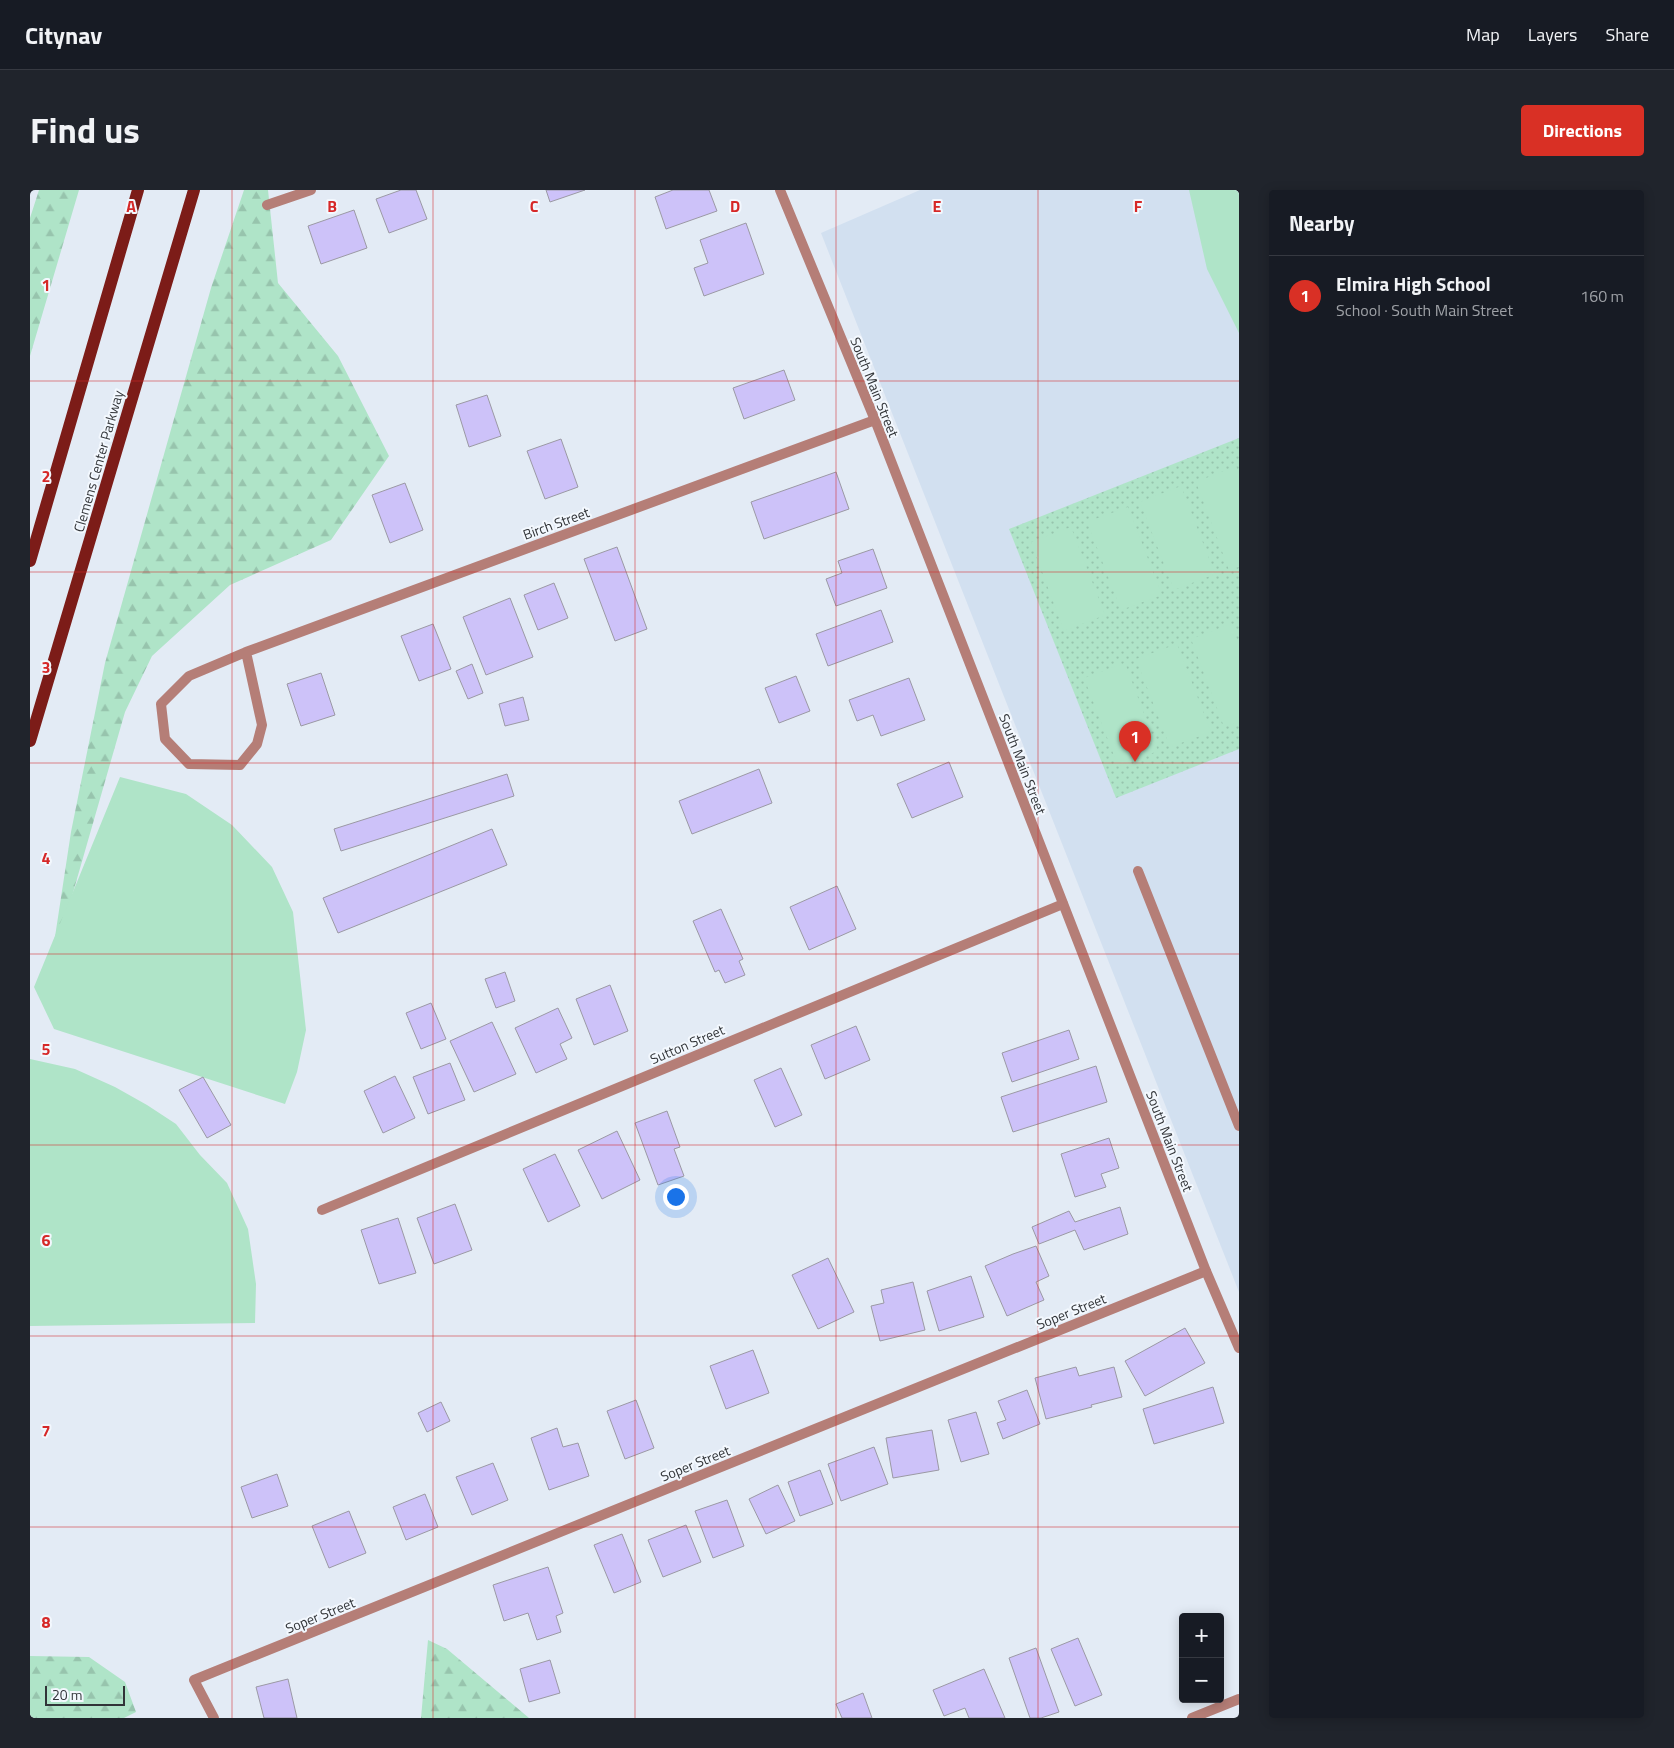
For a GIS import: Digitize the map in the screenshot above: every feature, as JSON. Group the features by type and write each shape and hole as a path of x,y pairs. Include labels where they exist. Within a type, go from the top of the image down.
{"main road":[{"path":"30,560 138,190"},
{"name":"Clemens Center Parkway","path":"30,741 194,190"}],"street":[{"path":"267,204 311,190"},
{"name":"South Main Street","path":"780,190 875,420 1206,1271 1239,1348"},
{"name":"Birch Street","path":"246,652 262,725 257,744 240,765 188,764 166,738 161,704 188,676 246,652 875,420"},
{"path":"1138,871 1239,1126"},
{"name":"Sutton Street","path":"322,1210 1063,904"},
{"name":"Soper Street","path":"214,1718 194,1680 1206,1271"},
{"path":"1192,1718 1239,1699"}],"shaded area":[{"path":"920,190 1239,190 1239,1292 821,233"}],"green space":[{"path":"39,190 79,190 30,356 30,218"},
{"path":"244,190 268,190 278,283 338,356 389,456 331,540 230,585 152,656 125,712 49,976 71,832 105,663 211,288"},
{"path":"1189,190 1239,190 1239,333 1207,269"},
{"path":"1239,438 1239,749 1116,798 1009,529"},
{"path":"1236,466 1239,473 1239,567 1229,570 1196,482"},
{"path":"1181,486 1215,574 1174,590 1140,502"},
{"path":"1128,507 1162,595 1121,610 1087,522"},
{"path":"1071,527 1105,615 1064,631 1031,542"},
{"path":"1231,624 1239,644 1239,722 1224,727 1191,639"},
{"path":"1177,644 1211,732 1170,747 1136,659"},
{"path":"1125,663 1158,751 1118,766 1084,678"},
{"path":"120,777 186,794 232,825 272,867 293,912 306,1030 297,1072 285,1104 54,1029 34,987"},
{"path":"30,1059 75,1069 115,1087 147,1105 176,1124 200,1155 227,1183 248,1229 256,1284 255,1323 30,1326"},
{"path":"428,1640 447,1649 529,1718 421,1718"},
{"path":"30,1656 89,1657 125,1682 136,1712 124,1718 30,1718"}],"building":[{"path":"401,190 416,190 427,219 389,233 376,199"},
{"path":"546,190 585,190 550,202"},
{"path":"673,190 709,190 717,211 666,229 655,197"},
{"path":"354,210 367,248 321,264 308,226"},
{"path":"746,223 764,274 704,296 694,268 708,263 700,240"},
{"path":"784,370 795,400 744,419 733,388"},
{"path":"487,395 501,436 469,447 456,405"},
{"path":"561,439 578,487 545,499 527,451"},
{"path":"836,472 849,509 764,539 751,502"},
{"path":"405,483 423,530 390,543 372,495"},
{"path":"617,547 647,629 615,641 584,559"},
{"path":"873,549 887,588 836,606 826,579 842,573 838,561"},
{"path":"554,583 568,618 538,630 524,595"},
{"path":"510,598 533,657 486,675 463,617"},
{"path":"881,610 893,642 828,666 816,634"},
{"path":"433,624 451,669 419,681 401,636"},
{"path":"472,664 483,693 468,699 456,671"},
{"path":"321,673 335,715 301,726 287,684"},
{"path":"796,676 810,711 779,723 765,688"},
{"path":"909,678 925,720 881,736 873,715 857,721 849,700"},
{"path":"523,697 529,720 505,726 499,704"},
{"path":"949,762 963,797 912,818 897,784"},
{"path":"759,769 772,803 692,834 679,801"},
{"path":"507,774 514,796 341,851 334,829"},
{"path":"492,829 507,865 338,933 323,898"},
{"path":"837,886 856,929 809,950 790,907"},
{"path":"721,909 743,959 739,961 745,975 725,983 719,970 715,972 693,921"},
{"path":"505,972 515,1001 496,1008 485,979"},
{"path":"610,985 628,1031 594,1045 576,999"},
{"path":"431,1003 446,1039 421,1049 406,1013"},
{"path":"558,1008 572,1038 560,1044 567,1059 536,1073 515,1028"},
{"path":"492,1022 516,1074 474,1092 450,1041"},
{"path":"856,1026 870,1060 825,1079 811,1045"},
{"path":"1069,1030 1079,1059 1012,1082 1002,1053"},
{"path":"450,1063 465,1100 428,1114 413,1077"},
{"path":"1096,1066 1107,1102 1013,1132 1001,1097"},
{"path":"781,1068 802,1115 775,1127 754,1080"},
{"path":"395,1076 415,1118 383,1133 364,1091"},
{"path":"203,1077 231,1125 207,1138 179,1090"},
{"path":"667,1111 680,1147 674,1149 684,1176 658,1185 635,1123"},
{"path":"617,1131 640,1180 602,1199 578,1150"},
{"path":"1109,1138 1119,1168 1101,1174 1106,1187 1075,1197 1061,1154"},
{"path":"555,1154 580,1206 548,1222 523,1169"},
{"path":"455,1204 472,1250 434,1264 417,1218"},
{"path":"1120,1207 1128,1234 1084,1250 1075,1230 1039,1244 1032,1227 1069,1211 1075,1222"},
{"path":"398,1218 416,1273 379,1284 361,1230"},
{"path":"1036,1246 1049,1276 1036,1282 1044,1300 1007,1316 985,1266"},
{"path":"828,1258 854,1312 818,1329 792,1275"},
{"path":"971,1276 984,1317 939,1331 927,1291"},
{"path":"913,1282 925,1330 880,1341 871,1306 884,1303 881,1290"},
{"path":"1185,1328 1205,1363 1145,1396 1125,1361"},
{"path":"753,1350 769,1393 726,1409 710,1366"},
{"path":"1076,1367 1079,1376 1114,1367 1122,1397 1046,1419 1035,1378"},
{"path":"1213,1387 1224,1423 1154,1444 1143,1409"},
{"path":"1027,1390 1040,1424 1003,1439 997,1423 1006,1420 998,1401"},
{"path":"636,1400 654,1448 625,1459 607,1411"},
{"path":"441,1402 450,1421 427,1432 418,1413"},
{"path":"976,1412 989,1454 961,1462 948,1420"},
{"path":"557,1428 563,1447 578,1443 589,1476 549,1490 531,1438"},
{"path":"932,1430 939,1470 893,1478 886,1438"},
{"path":"874,1447 888,1484 841,1501 828,1464"},
{"path":"493,1463 508,1500 472,1515 456,1477"},
{"path":"820,1470 833,1504 800,1516 788,1482"},
{"path":"277,1474 288,1506 252,1518 241,1487"},
{"path":"778,1485 795,1521 766,1534 749,1499"},
{"path":"425,1494 438,1527 406,1540 393,1507"},
{"path":"727,1500 744,1546 713,1558 695,1511"},
{"path":"349,1511 366,1553 329,1568 312,1526"},
{"path":"686,1525 701,1562 663,1577 648,1540"},
{"path":"622,1534 641,1582 614,1593 594,1545"},
{"path":"548,1567 563,1613 556,1616 561,1632 537,1640 528,1613 504,1621 493,1585"},
{"path":"1078,1638 1102,1695 1075,1706 1051,1649"},
{"path":"1036,1648 1059,1712 1041,1718 1030,1718 1009,1658"},
{"path":"550,1660 560,1693 529,1702 520,1669"},
{"path":"984,1669 1005,1718 969,1718 965,1708 944,1716 933,1690"},
{"path":"288,1679 297,1718 264,1718 256,1687"},
{"path":"863,1693 872,1718 842,1718 836,1704"}],"place":[{"name":"Elmira High School","path":"1135,762"}]}
